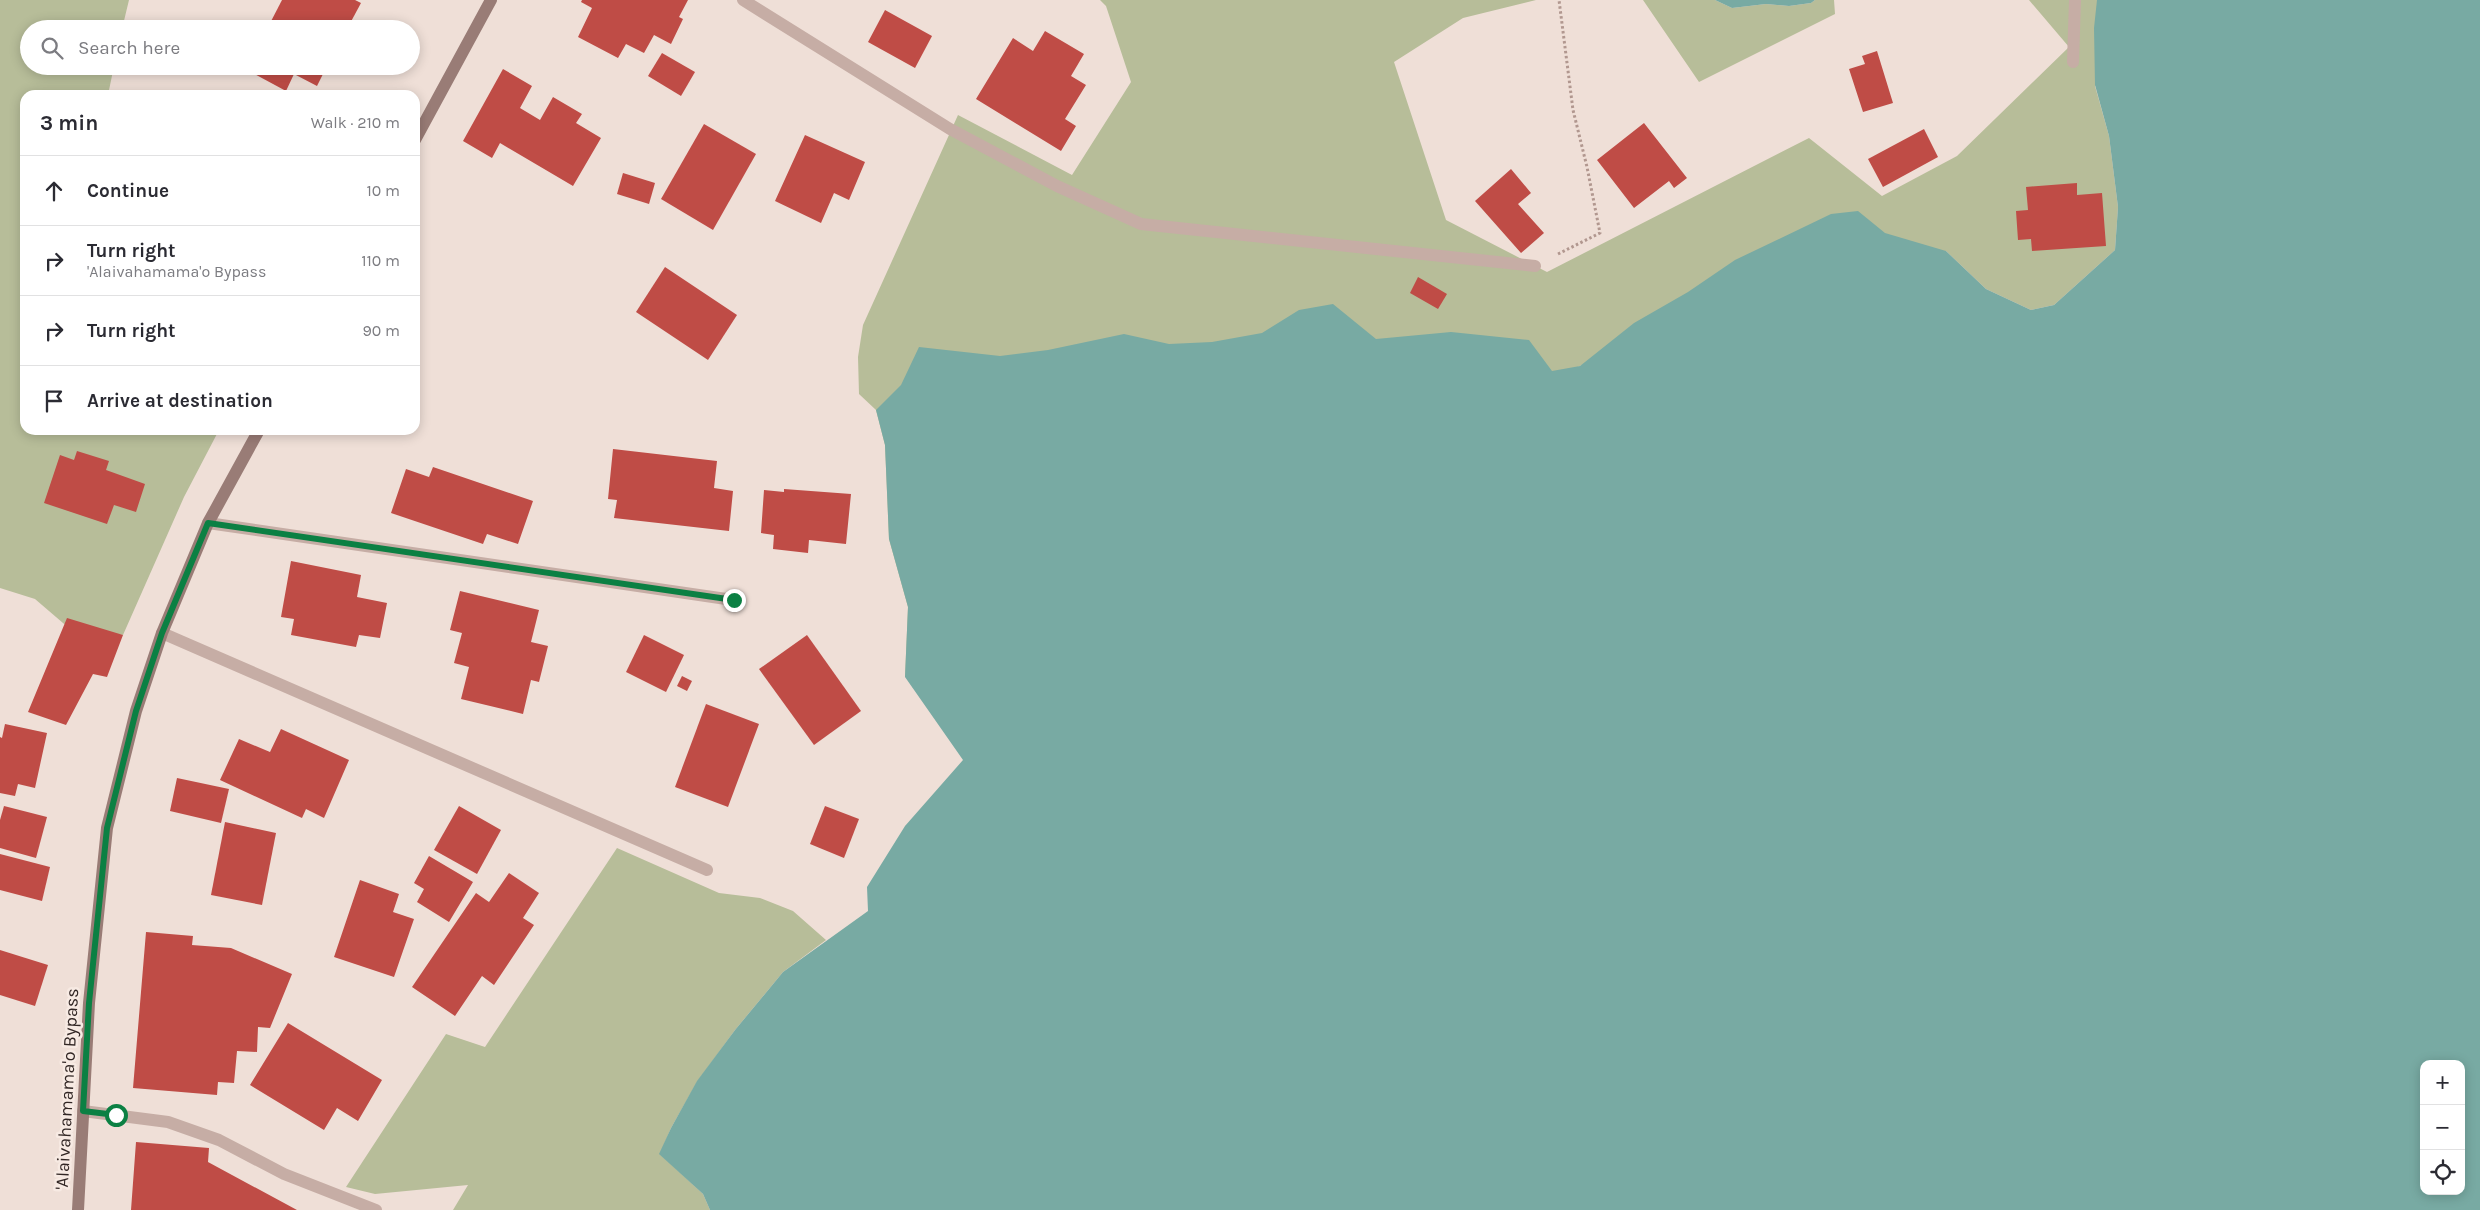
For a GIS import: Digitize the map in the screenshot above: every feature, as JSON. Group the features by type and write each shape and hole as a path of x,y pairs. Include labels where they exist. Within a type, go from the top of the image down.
{"main road":[{"path":"420,131 491,0"},
{"name":"'Alaivahamama'o Bypass","path":"78,1210 89,1003 107,828 136,711 162,633 208,523 255,435"}],"street":[{"path":"742,0 950,130 1057,186 1141,224 1535,266"},
{"path":"2073,62 2075,0"},
{"path":"208,523 734,600"},
{"path":"162,633 707,870"},
{"path":"83,1111 168,1122 218,1140 284,1174 376,1210"}],"path":[{"path":"1535,266 1600,233 1588,167 1574,110 1558,0"}],"green space":[{"path":"0,0 129,0 124,20 20,20 20,75 112,75 109,90 20,90 20,435 216,435 184,497 123,635 70,629 35,599 0,588"},
{"path":"1100,0 1536,0 1463,18 1394,62 1446,220 1547,272 1809,138 1882,196 1957,156 2069,47 2029,0 2189,0 2095,86 2109,136 2118,207 2115,250 2054,305 2031,310 1986,289 1946,251 1643,337 905,677 908,607 889,539 885,445 876,410 859,394 858,357 863,325 958,115 1072,175 1131,82 1106,6"},
{"path":"1643,0 1715,0 1732,8 1766,4 1789,6 1811,3 1815,0 1834,0 1835,14 1699,82"},
{"path":"617,848 719,893 760,898 793,911 826,940 783,972 735,1030 697,1082 671,1128 660,1154 703,1194 710,1210 453,1210 468,1185 375,1194 346,1187 446,1034 485,1047"}],"water":[{"path":"1715,0 1815,0 1811,3 1789,6 1766,4 1732,8"},
{"path":"2097,0 2480,0 2480,1210 710,1210 703,1194 659,1154 697,1081 735,1030 783,972 868,911 867,887 905,826 963,760 905,677 908,607 889,539 885,445 876,410 901,385 919,347 1000,356 1048,350 1124,334 1169,344 1212,342 1262,333 1299,310 1333,304 1376,339 1451,332 1529,340 1552,371 1580,366 1634,323 1688,292 1735,260 1831,214 1858,211 1885,233 1946,251 1986,289 2031,310 2054,305 2115,250 2118,207 2109,136 2095,85 2094,28"}],"building":[{"path":"282,0 355,0 361,3 352,20 272,20"},
{"path":"582,0 688,0 679,17 683,19 671,44 654,35 644,53 626,44 618,58 578,37 592,8 581,2"},
{"path":"885,10 932,36 915,68 868,42"},
{"path":"1045,31 1084,54 1071,76 1086,85 1065,119 1076,126 1061,151 976,99 1013,38 1033,51"},
{"path":"1877,51 1893,103 1863,112 1849,69 1865,64 1862,56"},
{"path":"662,53 695,72 681,96 648,76"},
{"path":"503,69 532,86 520,108 540,120 553,97 582,114 576,123 601,138 573,186 500,143 492,158 463,141"},
{"path":"256,75 294,75 286,90"},
{"path":"296,75 322,75 317,86"},
{"path":"1644,123 1687,178 1674,188 1669,181 1634,208 1597,160"},
{"path":"704,124 756,154 713,230 661,199"},
{"path":"1924,129 1938,157 1883,187 1868,159"},
{"path":"805,135 865,162 849,200 834,193 821,223 775,201"},
{"path":"1511,169 1531,193 1518,204 1544,233 1521,253 1475,201"},
{"path":"623,173 655,183 649,204 617,194"},
{"path":"2077,183 2077,195 2102,193 2106,246 2032,251 2031,239 2018,240 2016,211 2028,210 2026,187"},
{"path":"665,267 737,315 708,360 636,312"},
{"path":"1418,277 1447,294 1438,309 1410,293"},
{"path":"613,449 717,461 714,488 733,491 729,531 614,518 617,500 608,499"},
{"path":"77,451 109,461 106,470 145,484 136,512 114,505 107,524 44,503 60,455 74,460"},
{"path":"433,467 533,501 518,544 487,534 483,544 391,513 406,469 429,477"},
{"path":"784,489 851,494 846,544 809,540 808,553 773,549 774,535 761,533 764,490 784,492"},
{"path":"291,561 361,575 357,597 387,603 380,638 359,635 356,647 291,635 294,619 281,617"},
{"path":"460,591 539,610 531,642 548,646 539,682 531,680 523,714 461,699 469,667 454,663 462,633 450,630"},
{"path":"67,618 123,635 107,677 93,674 66,725 28,712"},
{"path":"644,635 684,655 666,692 626,672"},
{"path":"807,635 861,711 814,745 759,669"},
{"path":"682,676 692,681 687,691 677,686"},
{"path":"706,704 759,724 728,807 675,787"},
{"path":"5,724 47,733 35,788 18,784 15,796 0,793 0,737 2,738"},
{"path":"281,729 349,760 324,818 306,809 302,818 220,780 239,739 270,752"},
{"path":"177,778 229,789 221,823 170,811"},
{"path":"4,806 47,817 36,858 0,848 0,820"},
{"path":"459,806 501,830 477,874 434,850"},
{"path":"825,806 859,819 844,858 810,844"},
{"path":"225,822 276,833 262,905 211,895"},
{"path":"0,854 50,867 42,901 0,890"},
{"path":"429,856 473,882 449,922 417,902 424,889 414,883"},
{"path":"509,873 539,893 523,918 534,925 494,985 482,976 455,1016 412,987 476,893 489,902"},
{"path":"360,880 399,894 393,912 414,919 394,977 334,957"},
{"path":"146,932 193,936 192,945 231,948 292,974 270,1028 258,1027 257,1052 237,1051 234,1083 218,1082 217,1095 133,1088"},
{"path":"0,950 48,965 35,1006 0,995"},
{"path":"288,1023 382,1080 358,1121 337,1108 324,1130 250,1085"},
{"path":"136,1142 209,1148 208,1162 297,1210 131,1210"}],"route":[{"path":"116,1115 83,1111 89,1003 107,828 136,711 162,633 208,523 734,600"}]}
